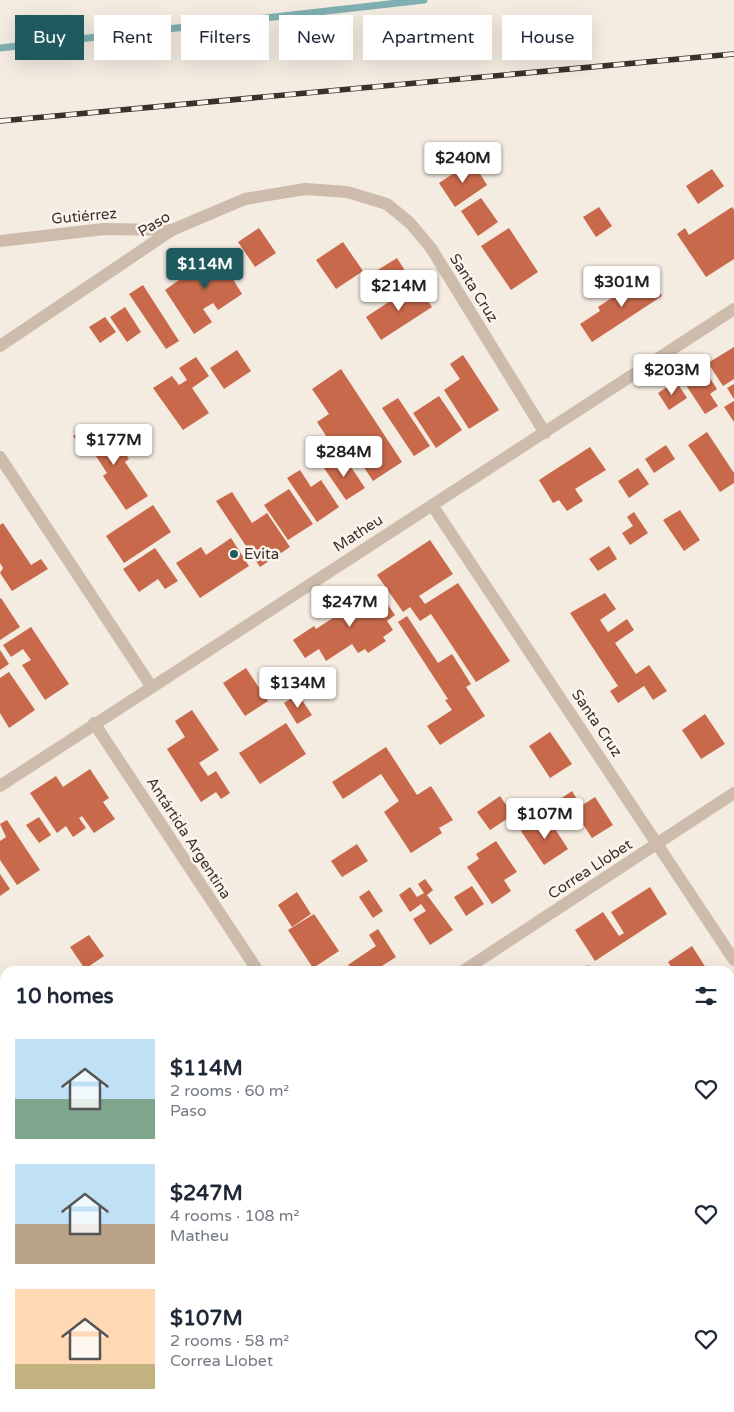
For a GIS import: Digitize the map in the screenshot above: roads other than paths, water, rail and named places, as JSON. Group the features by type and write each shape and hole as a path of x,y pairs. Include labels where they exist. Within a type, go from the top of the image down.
{"street":[{"name":"Paso","path":"0,346 172,230 245,199 305,189 347,192"},
{"name":"Santa Cruz","path":"347,192 387,204 410,223 431,248 545,433"},
{"name":"Gutiérrez","path":"0,241 104,228 172,230"},
{"name":"Matheu","path":"0,786 94,722 545,433 734,309"},
{"path":"0,457 151,686"},
{"name":"Santa Cruz","path":"432,505 734,960"},
{"name":"Antártida Argentina","path":"94,722 255,966"},
{"name":"Correa Llobet","path":"471,966 658,845 734,793"}],"waterway":[{"path":"0,48 424,0"}],"railway":[{"path":"0,121 734,54"}],"place":[{"name":"Evita","path":"234,554"}]}
